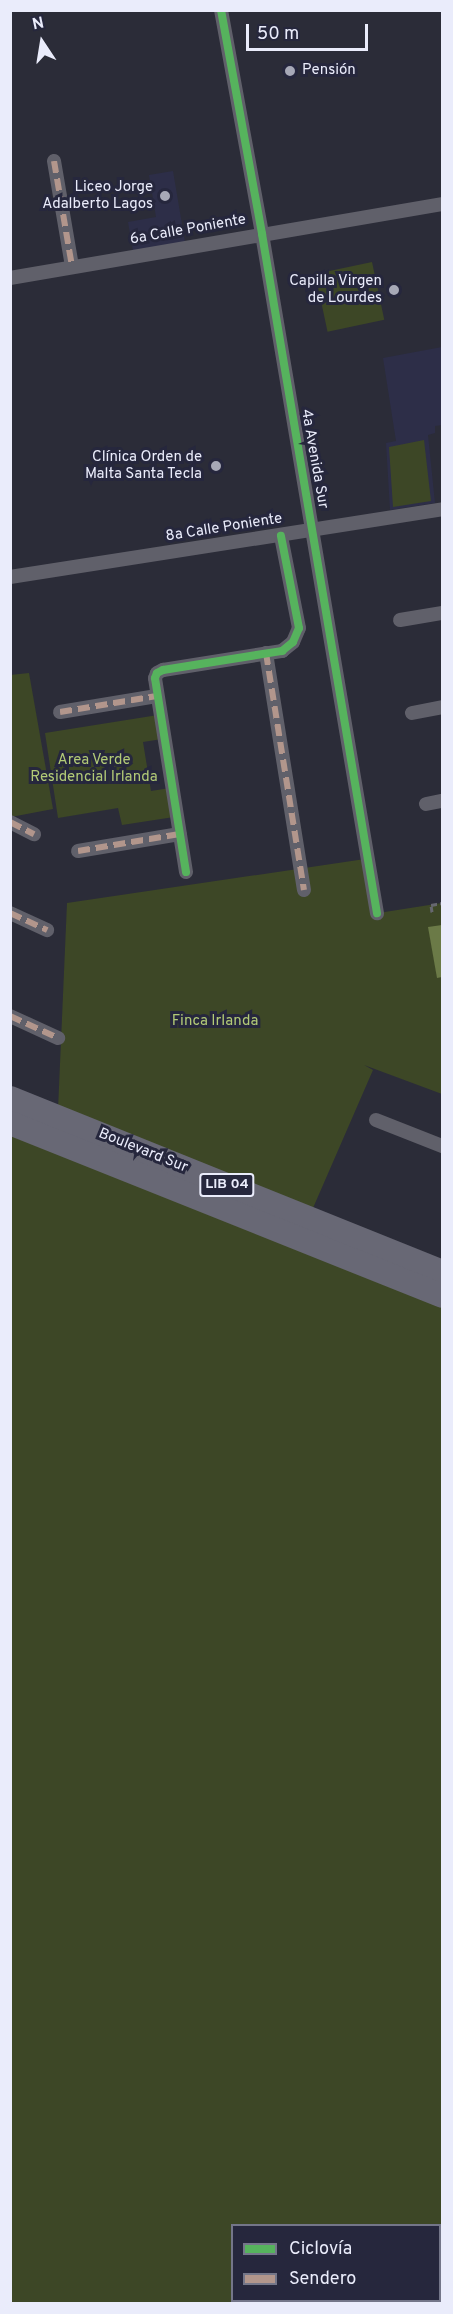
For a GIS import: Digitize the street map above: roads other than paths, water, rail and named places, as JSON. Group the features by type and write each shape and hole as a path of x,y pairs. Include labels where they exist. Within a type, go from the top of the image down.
{"highway":[{"name":"Boulevard Sur","path":"10,1098 442,1272"},
{"name":"Boulevard Sur","path":"10,1123 442,1296"}],"street":[{"name":"4a Avenida Sur","path":"221,10 262,234 377,913"},
{"path":"54,161 72,266"},
{"name":"6a Calle Poniente","path":"10,278 442,204"},
{"name":"8a Calle Poniente","path":"10,577 442,509"},
{"path":"186,872 155,678 157,673 163,670 288,648 299,628 281,536"},
{"path":"400,620 442,613"},
{"path":"266,653 304,890"},
{"path":"60,712 157,696"},
{"path":"412,713 442,707"},
{"path":"426,804 442,801"},
{"path":"10,822 34,834"},
{"path":"78,851 180,834"},
{"path":"10,913 47,930"},
{"path":"10,1016 58,1038"},
{"path":"376,1119 442,1146"}],"place":[{"name":"Pensión","path":"290,71"},
{"name":"Liceo Jorge Adalberto Lagos","path":"165,196"},
{"name":"Capilla Virgen de Lourdes","path":"394,290"},
{"name":"Clínica Orden de Malta Santa Tecla","path":"216,466"}],"park label":[{"name":"Area Verde Residencial Irlanda","path":"94,768"},
{"name":"Finca Irlanda","path":"215,1022"}]}
